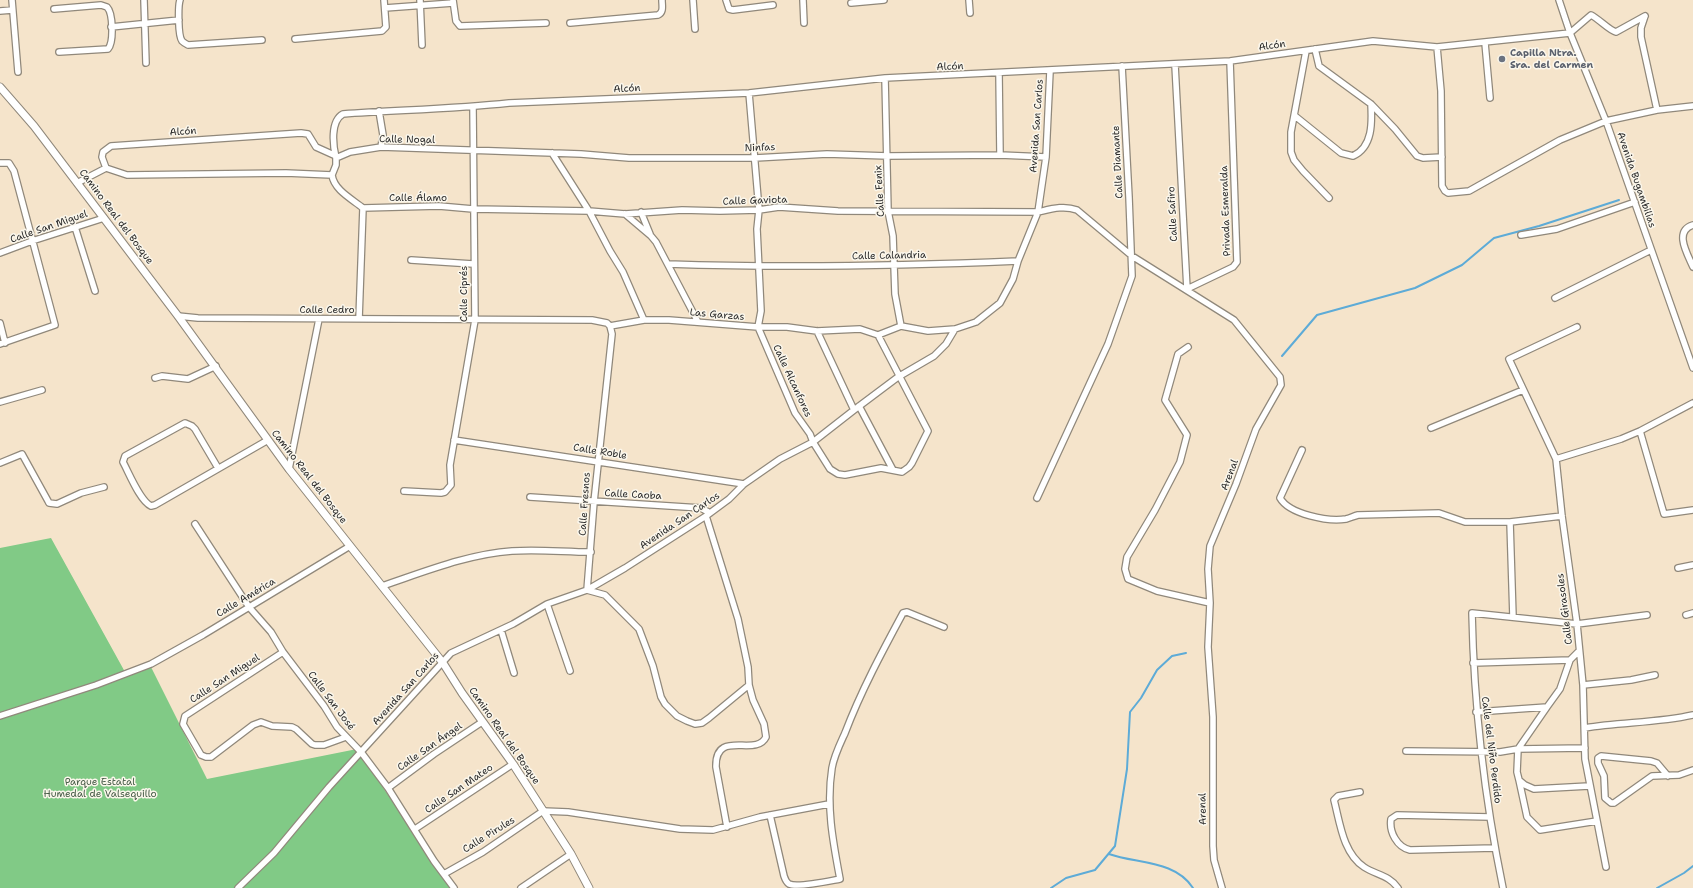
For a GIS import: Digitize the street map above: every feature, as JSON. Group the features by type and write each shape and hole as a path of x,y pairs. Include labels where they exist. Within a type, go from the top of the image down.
{"street":[{"path":"12,0 18,72"},
{"path":"144,0 146,63"},
{"path":"180,0 179,20 181,38 182,41 188,44 262,40"},
{"path":"296,39 382,31 386,27 384,0"},
{"path":"570,23 658,15 662,10 662,0"},
{"path":"693,0 695,29"},
{"path":"726,0 729,9 733,10 773,5"},
{"path":"803,0 804,23"},
{"path":"851,3 884,0"},
{"path":"969,0 970,13"},
{"name":"Avenida Bugambilias","path":"1559,0 1570,33 1606,120 1693,368"},
{"path":"385,8 420,2 453,2 456,21 460,26 546,23"},
{"path":"420,2 422,45"},
{"path":"54,9 104,5 109,10 112,41 108,49 60,52"},
{"path":"0,12 12,10"},
{"path":"1570,33 1591,15 1599,19 1613,32 1616,32 1645,16 1641,28 1641,37 1657,110"},
{"path":"111,27 179,20"},
{"name":"Alcón","path":"336,157 334,148 335,125 337,118 343,114 509,104 748,93 885,78 1050,71 1122,66 1175,65 1230,61 1373,41 1437,47 1570,33"},
{"path":"1485,43 1490,98"},
{"path":"1437,47 1441,91 1442,186 1445,191 1455,193 1469,191 1560,140 1606,120 1657,110 1693,106"},
{"path":"1315,49 1319,66 1371,104 1395,129 1417,156 1423,158 1442,157"},
{"path":"1306,51 1291,132 1291,152 1294,160 1303,171 1329,198"},
{"name":"Privada Esmeralda","path":"1187,289 1233,267 1237,262 1230,61"},
{"name":"Calle Safiro","path":"1175,65 1187,289"},
{"name":"Calle Diamante","path":"1037,498 1108,344 1132,276 1122,66"},
{"name":"Avenida San Carlos","path":"238,888 274,853 329,787 443,663 447,656 518,622 547,604 587,590 625,568 708,515 729,499 744,484 780,459 813,442 898,377 940,351 956,329 976,322 1000,303 1013,278 1018,261 1038,212 1046,157 1050,71"},
{"path":"999,73 1000,155"},
{"name":"Calle Fenix","path":"885,78 888,156 888,211 893,236 895,294 900,326"},
{"name":"Camino Real del Bosque","path":"0,86 34,126 216,366 289,469 443,663 452,680 513,764 571,854 589,888"},
{"path":"748,93 759,210 758,229 761,311 758,327"},
{"path":"1295,116 1341,153 1353,156 1361,150 1371,133 1371,104"},
{"name":"Calle Ciprés","path":"404,491 446,492 451,485 450,466 475,320 476,298 473,264 473,107"},
{"path":"379,111 383,135 381,147"},
{"name":"Alcón","path":"106,168 102,157 103,152 111,146 301,133 308,134 316,147 336,157"},
{"name":"Calle Nogal","path":"336,157 350,152 381,147 473,151"},
{"name":"Ninfas","path":"473,151 581,154 629,158 755,158 827,154 888,156 1000,155 1046,157"},
{"path":"552,154 589,211 623,272 644,320"},
{"path":"336,157 336,165 332,175 332,180 340,190 363,208 359,319"},
{"path":"0,163 9,163 14,171 55,325 2,343 0,323"},
{"path":"77,183 106,168 127,175 286,173 332,175"},
{"path":"1521,235 1557,230 1635,202"},
{"name":"Calle Álamo","path":"363,208 439,206 473,209"},
{"name":"Calle Gaviota","path":"473,209 589,211 625,214 682,210 759,210 779,207 838,211 1038,212"},
{"name":"Arenal","path":"1038,212 1062,207 1077,210 1132,256 1187,289 1234,320 1280,377 1281,385 1256,428 1236,484 1210,546 1208,570 1210,603 1208,647 1212,717 1213,846 1214,860 1222,888"},
{"path":"641,212 651,236 668,264 698,322"},
{"path":"625,214 651,236"},
{"name":"Calle San Miguel","path":"0,253 32,240 104,218"},
{"path":"1693,225 1684,231 1682,238 1693,267"},
{"path":"75,227 95,291"},
{"path":"1555,298 1651,250"},
{"path":"411,260 473,264"},
{"name":"Calle Calandria","path":"668,264 760,267 894,266 1018,261"},
{"name":"Calle Cedro","path":"178,316 198,318 475,320"},
{"path":"289,469 319,319"},
{"name":"Las Garzas","path":"475,320 592,320 607,323 610,326 644,320 669,320 758,327 787,327 817,331 860,329 878,335"},
{"name":"Calle Fresnos","path":"587,590 598,461 612,334 610,326"},
{"path":"898,377 878,335 900,326 928,331 956,329"},
{"name":"Calle Alcanfores","path":"758,327 795,413 810,434 813,442 830,470 838,474 855,474 881,468 902,472 909,467 928,432 898,377"},
{"name":"Calle Girasoles","path":"1577,327 1509,359 1556,459 1562,516 1577,624 1578,651 1583,685 1585,728 1584,748 1589,786 1606,867"},
{"path":"817,331 854,410"},
{"path":"1188,347 1178,354 1165,400 1187,435 1180,462 1155,510 1127,557 1125,569 1128,579 1150,588 1210,603"},
{"path":"155,378 162,376 188,379 216,366"},
{"path":"0,402 42,390"},
{"path":"1432,428 1523,390"},
{"path":"1556,459 1621,439 1640,431 1693,403"},
{"path":"859,406 893,470"},
{"path":"218,468 195,429 185,423 125,456 123,459 123,462 145,502 151,506 268,440"},
{"path":"1640,431 1664,514 1693,510"},
{"name":"Calle Roble","path":"454,440 744,484"},
{"path":"1302,450 1280,498 1284,504 1291,509 1305,514 1330,520 1346,519 1358,515 1439,513 1465,522 1510,522 1562,516"},
{"path":"0,463 22,454 48,501 52,503 57,504 80,493 104,487"},
{"name":"Calle Caoba","path":"530,497 701,508 708,515"},
{"path":"708,515 738,619 748,667 749,685 753,700 764,724 766,737 764,741 758,745 736,745 726,747 719,752 716,767 727,827"},
{"path":"1510,522 1513,617 1577,624 1647,615"},
{"name":"Calle San José","path":"195,524 249,607 271,632 283,652 324,706 337,727 361,752 388,788 434,861 454,888"},
{"name":"Calle América","path":"0,716 96,685 151,664 203,635 350,546"},
{"path":"382,586 424,572 489,554 523,550 591,552"},
{"path":"1678,568 1693,565"},
{"path":"587,590 605,595 639,629 653,666 661,697 665,704 677,716 695,724 702,723 749,685"},
{"path":"547,604 570,670"},
{"path":"770,815 786,882 790,885 798,886 840,879 832,833 829,804 834,760 854,710 871,671 903,613 907,612 944,627"},
{"name":"Calle del Niño Perdido","path":"1503,888 1495,848 1480,752 1473,663 1472,613 1513,617"},
{"path":"1686,615 1693,613"},
{"path":"501,630 514,673"},
{"path":"1578,651 1570,660 1560,689 1518,749 1517,772 1527,817 1540,830 1596,821"},
{"name":"Calle San Miguel","path":"283,652 188,714 183,719 183,724 201,756 206,758 211,757 253,725 261,722 272,726 292,727 315,746 324,745 346,737"},
{"path":"1473,663 1570,660"},
{"path":"1583,685 1631,680 1655,675"},
{"path":"1476,712 1547,707"},
{"path":"1585,728 1614,723 1672,720 1693,715"},
{"name":"Calle San Ángel","path":"388,788 434,754 482,722"},
{"path":"1406,751 1500,752 1518,749 1584,748"},
{"path":"1668,776 1657,763 1651,761 1600,756 1598,758 1598,763 1604,776 1605,798 1611,803 1652,776 1668,776 1679,775 1693,770"},
{"name":"Calle San Mateo","path":"415,829 513,764"},
{"path":"1519,780 1525,786 1534,789 1589,786"},
{"path":"1360,792 1338,796 1334,800 1344,838 1351,853 1363,866 1390,878 1398,888"},
{"path":"543,811 568,812 680,829 713,830 770,815 829,804"},
{"name":"Calle Pirules","path":"444,874 482,852 543,811"},
{"path":"1490,817 1397,815 1391,819 1391,824 1400,846 1403,849 1495,848"},
{"path":"521,888 571,854"}],"green space":[{"name":"Parque Estatal Humedal de Valsequillo","path":"51,538 125,672 149,663 207,779 357,749 451,888 0,888 0,548"}],"waterway":[{"path":"1282,356 1317,315 1415,288 1462,265 1494,238 1539,226 1619,200"},
{"path":"1051,888 1066,878 1095,870 1115,846 1127,769 1130,712 1141,698 1157,670 1172,656 1186,653"},
{"path":"1109,854 1155,864 1176,872 1193,888"},
{"path":"1657,888 1684,873 1693,866"}],"place":[{"name":"Capilla Ntra. Sra. del Carmen","path":"1502,59"}]}
